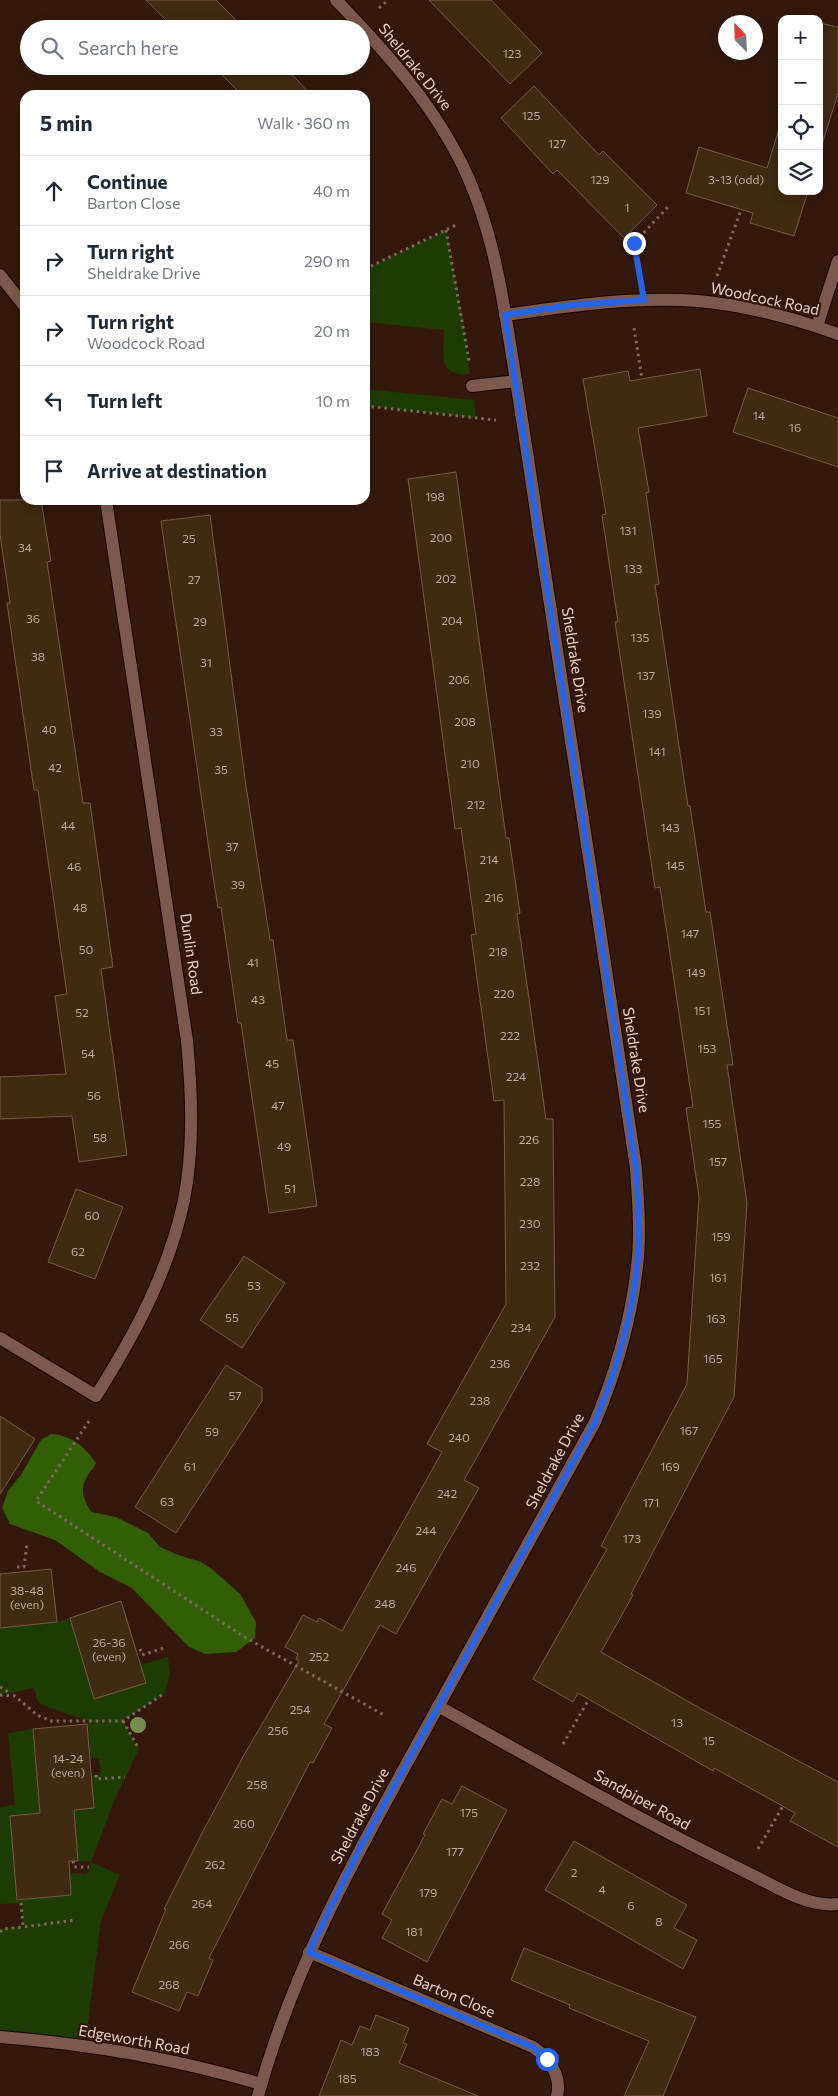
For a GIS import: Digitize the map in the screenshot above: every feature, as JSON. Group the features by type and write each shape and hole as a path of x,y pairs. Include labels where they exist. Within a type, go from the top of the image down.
{"street":[{"name":"Sheldrake Drive","path":"336,0 355,20"},
{"name":"Sheldrake Drive","path":"260,2090 309,1952 358,1852 595,1422 610,1387 620,1350 637,1266 636,1168 523,423 492,250 482,213 454,148 425,101 370,35"},
{"path":"817,326 838,261"},
{"path":"0,274 20,300"},
{"name":"Woodcock Road","path":"505,315 572,305 644,300 707,302 774,314 838,334"},
{"path":"472,386 516,381"},
{"name":"Dunlin Road","path":"96,1396 136,1328 153,1294 169,1249 184,1201 191,1113 191,1080 182,1007 107,505"},
{"path":"0,1338 96,1396"},
{"name":"Sandpiper Road","path":"438,1706 698,1850 795,1896 821,1904 838,1904"},
{"name":"Barton Close","path":"309,1952 533,2047 553,2067 558,2083 557,2096"},
{"name":"Edgeworth Road","path":"0,2036 119,2052 223,2073 260,2090"}],"path":[{"path":"644,300 634,243 668,207"},
{"path":"707,302 741,210"},
{"path":"370,267 482,213"},
{"path":"446,230 464,325 476,418"},
{"path":"630,301 642,379"},
{"path":"370,407 523,423"},
{"path":"96,1396 89,1423 36,1501 246,1638 384,1715"},
{"path":"16,1567 24,1566 27,1544"},
{"path":"140,1649 142,1655 164,1648"},
{"path":"0,1687 19,1698 37,1715 51,1721 123,1721 165,1693"},
{"path":"0,1695 12,1694"},
{"path":"560,1750 589,1699"},
{"path":"123,1721 139,1748"},
{"path":"96,1775 96,1780 125,1777"},
{"path":"754,1856 783,1806"},
{"path":"73,1861 74,1867 89,1867"},
{"path":"21,1903 23,1927"},
{"path":"0,1932 3,1929 75,1920"}],"green space":[{"path":"446,230 464,325 470,374 452,372 444,362 444,330 370,323 370,267"},
{"path":"370,390 474,400 476,418 370,407"},
{"path":"51,1434 66,1437 77,1443 96,1463 83,1486 85,1499 91,1512 116,1517 148,1533 160,1547 201,1562 213,1570 240,1594 256,1622 255,1638 236,1652 205,1654 189,1647 132,1588 100,1572 55,1540 10,1524 2,1508 8,1491 21,1475 41,1440"},
{"path":"70,1618 94,1698 140,1665 168,1657 170,1673 165,1693 123,1721 139,1749 114,1801 91,1862 78,1861 77,1844 67,1845 64,1811 94,1808 91,1775 101,1774 99,1758 90,1758 88,1721 42,1705 37,1699 34,1688 0,1695 0,1628 57,1622"},
{"path":"33,1729 40,1813 10,1816 17,1900 71,1895 70,1873 87,1874 91,1862 120,1875 101,1920 85,2047 0,2037 0,1929 23,1926 21,1903 0,1904 0,1807 15,1805 8,1733"}],"building":[{"path":"146,0 216,0 236,20 166,20"},
{"path":"429,0 491,0 542,53 510,84"},
{"path":"823,24 838,27 838,93 823,141"},
{"path":"222,75 292,75 306,90 237,90"},
{"path":"534,86 599,155 603,151 657,205 624,238 557,170 553,174 501,118"},
{"path":"778,132 778,195 807,195 794,236 750,223 753,213 686,193 699,147 767,168"},
{"path":"700,369 707,416 638,428 649,492 646,493 659,584 655,585 688,806 690,806 706,912 710,912 733,1065 727,1065 747,1203 734,1397 631,1594 633,1595 601,1652 705,1711 838,1782 838,1847 790,1821 795,1813 714,1768 713,1771 578,1693 573,1702 533,1679 607,1549 601,1546 687,1384 699,1197 686,1108 693,1107 660,887 655,888 615,622 618,622 602,515 606,514 583,379 628,371 630,381"},
{"path":"748,388 838,418 838,467 733,432"},
{"path":"456,472 506,838 509,838 520,913 517,914 546,1119 553,1119 555,1317 464,1480 479,1488 396,1634 380,1625 324,1724 332,1728 313,1763 310,1762 209,1958 213,1960 198,1996 187,1992 179,2011 132,1992 166,1909 164,1909 201,1835 244,1755 299,1661 296,1659 298,1654 285,1647 303,1615 317,1622 319,1618 342,1631 442,1452 427,1444 506,1304 504,1100 494,1101 471,935 476,934 461,828 455,829 408,479"},
{"path":"0,500 20,500 20,505 42,505 51,561 47,562 83,803 90,803 113,967 101,969 127,1155 79,1162 72,1116 0,1119 0,1077 66,1074 55,996 67,994 38,790 34,790 7,603 10,603 0,534"},
{"path":"210,515 246,786 270,940 273,940 287,1040 293,1040 317,1206 269,1213 241,1023 238,1023 221,907 218,908 212,870 161,521"},
{"path":"76,1189 123,1207 95,1279 48,1262"},
{"path":"244,1256 285,1283 242,1348 200,1320"},
{"path":"226,1365 262,1388 262,1401 176,1533 135,1507"},
{"path":"0,1416 35,1439 0,1494"},
{"path":"51,1569 57,1622 0,1628 0,1574"},
{"path":"121,1601 146,1683 94,1699 70,1618"},
{"path":"87,1724 94,1808 74,1810 78,1861 69,1861 71,1895 17,1900 10,1816 40,1813 33,1729"},
{"path":"462,1786 507,1810 427,1962 382,1938 392,1920 382,1914 425,1835 423,1834 442,1799 452,1804"},
{"path":"574,1841 687,1905 674,1928 697,1940 683,1969 545,1890"},
{"path":"524,1948 696,2017 663,2096 624,2096 649,2041 569,2008 570,2005 511,1980"},
{"path":"376,2015 409,2028 403,2043 407,2044 399,2063 478,2096 319,2096 341,2040 352,2045 360,2026 370,2030"}],"route":[{"path":"547,2059 533,2047 309,1952 358,1852 595,1422 610,1387 630,1310 637,1266 638,1193 636,1168 505,315 572,305 644,300 634,243"}]}
